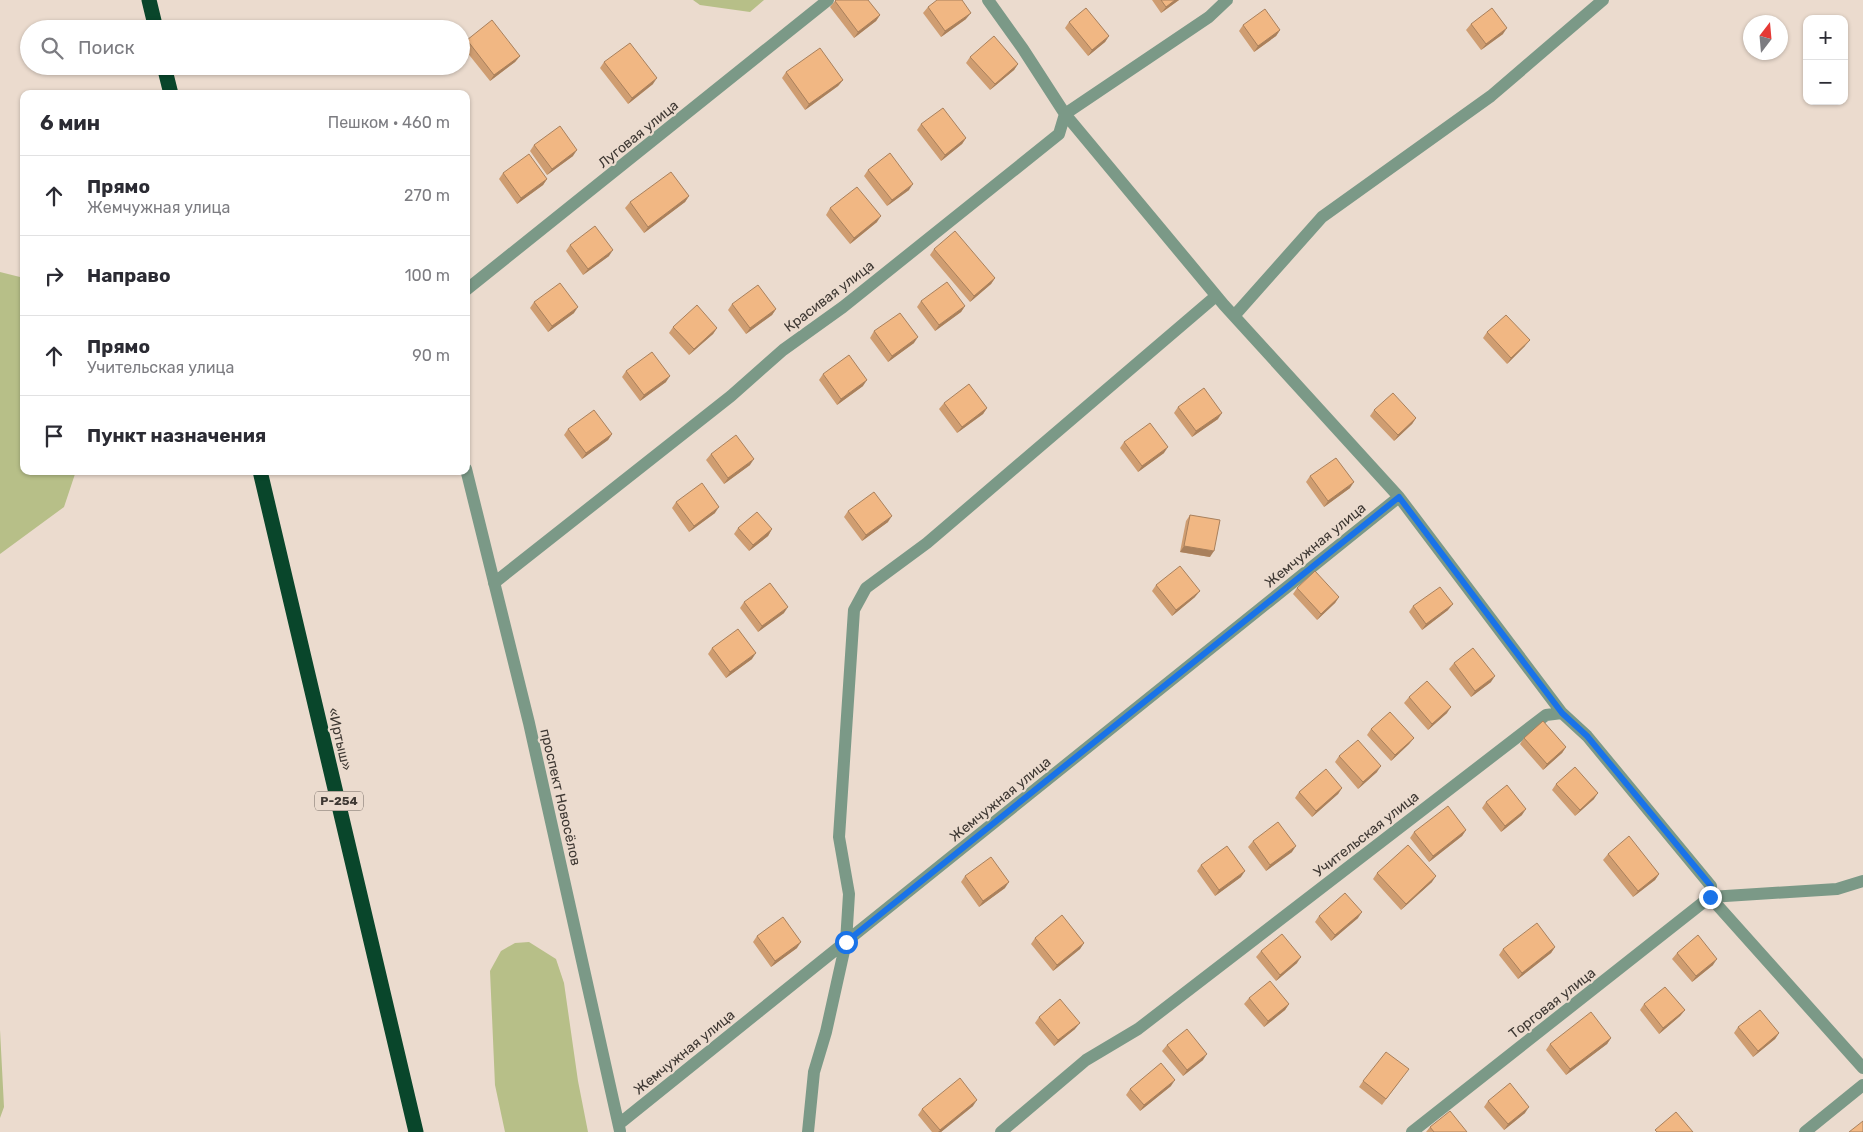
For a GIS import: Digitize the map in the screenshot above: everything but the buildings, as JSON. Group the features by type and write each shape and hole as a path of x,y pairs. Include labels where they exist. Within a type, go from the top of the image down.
{"highway":[{"path":"149,0 154,20"},
{"path":"166,75 170,90"},
{"name":"«Иртыш»","path":"261,475 416,1132"}],"street":[{"name":"Луговая улица","path":"470,287 828,0"},
{"path":"988,0 1065,114 1216,296 1399,497 1562,713 1587,736 1711,886 1710,897 1863,1068"},
{"path":"1065,114 1209,17 1226,0"},
{"path":"1234,316 1322,216 1491,96 1603,0"},
{"name":"Красивая улица","path":"494,583 731,396 783,350 843,307 1059,134 1065,114"},
{"path":"808,1132 814,1072 826,1032 846,942 849,894 839,837 854,610 866,588 934,536 1216,296"},
{"name":"проспект Новосёлов","path":"467,475 531,732 620,1128"},
{"name":"Жемчужная улица","path":"620,1128 846,942 1399,497"},
{"name":"Учительская улица","path":"1001,1132 1086,1060 1138,1028 1546,715 1562,713"},
{"path":"1710,897 1837,889 1863,881"},
{"name":"Торговая улица","path":"1412,1132 1710,897"},
{"path":"1806,1132 1863,1085"}],"green space":[{"path":"693,0 764,0 750,12 700,5"},
{"path":"0,272 20,277 20,475 75,475 64,507 0,554"},
{"path":"529,942 556,959 564,983 578,1081 588,1132 505,1132 495,1085 490,971 501,951 515,943"},
{"path":"0,1030 4,1107 0,1118"}],"route":[{"path":"846,942 1399,497 1562,713 1587,736 1711,886 1710,897"}]}
